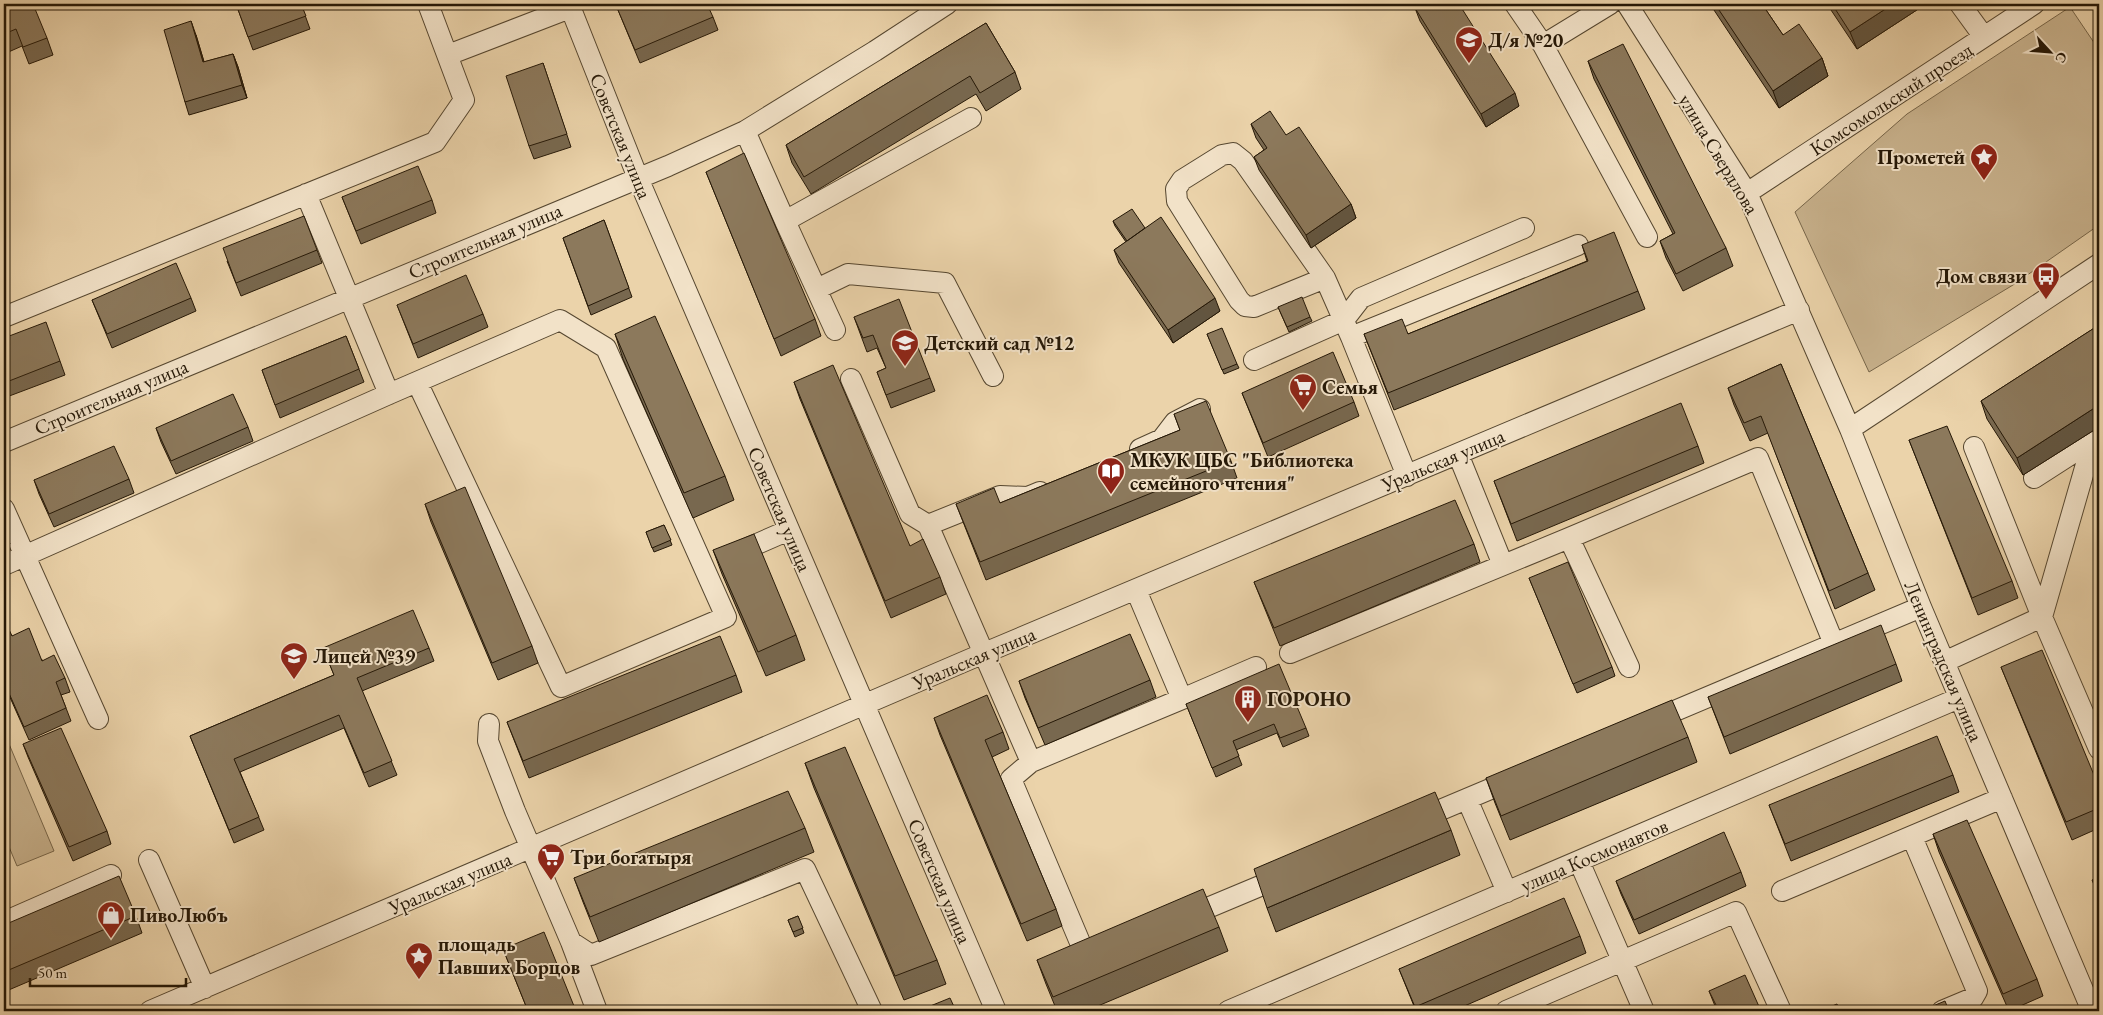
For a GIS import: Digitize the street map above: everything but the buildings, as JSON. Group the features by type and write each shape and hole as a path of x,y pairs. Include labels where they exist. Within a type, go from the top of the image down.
{"street":[{"path":"4,317 435,142 464,100 428,4"},
{"name":"Строительная улица","path":"4,442 638,178 745,131 947,4"},
{"path":"1515,4 1543,45 1647,237"},
{"path":"1543,45 1610,4"},
{"name":"улица Свердлова","path":"1627,4 1747,193 1799,310"},
{"path":"1960,4 1984,38"},
{"name":"Комсомольский проезд","path":"1747,193 2034,4"},
{"path":"448,55 570,6"},
{"name":"Советская улица","path":"570,6 638,178 996,1011"},
{"path":"785,220 971,118"},
{"path":"745,131 835,330"},
{"path":"1325,278 1254,307 1245,306 1239,300 1177,201 1176,189 1182,180 1222,155 1233,153 1243,160 1325,278 1348,328 1407,476"},
{"path":"306,194 390,394"},
{"path":"1348,328 1361,298 1524,228"},
{"path":"1254,360 1578,245"},
{"path":"1850,429 2099,264"},
{"path":"817,289 848,274 945,283 993,376"},
{"name":"Ленинградская улица","path":"1799,310 1850,429 1959,698 2092,1011"},
{"name":"Уральская улица","path":"150,1011 176,1006 205,988 982,654 1799,310"},
{"path":"4,565 417,382 560,320 606,348 726,617 560,687 417,382"},
{"path":"850,379 910,514 928,526 982,654 1031,762"},
{"path":"1126,455 1162,439 1175,422 1208,405"},
{"path":"2034,478 2096,438"},
{"path":"1944,662 2042,617 2096,438"},
{"path":"1974,447 2042,617 2099,749"},
{"path":"1458,454 1503,565"},
{"path":"1290,653 1758,458 1834,644"},
{"path":"928,526 1000,496 1028,497 1054,486"},
{"path":"4,509 98,719"},
{"path":"704,567 789,530"},
{"path":"1569,538 1629,667"},
{"path":"1136,590 1182,699"},
{"path":"1632,729 1921,607"},
{"path":"1088,959 1011,779 1031,762 1256,666"},
{"name":"улица Космонавтов","path":"1228,1011 1959,698"},
{"path":"489,724 488,740 571,942 597,1011"},
{"path":"1404,825 1532,772"},
{"path":"1467,798 1507,892"},
{"path":"1782,891 2002,798"},
{"path":"1912,837 1977,991 1973,998 1942,1011"},
{"path":"149,860 205,988"},
{"path":"1579,861 1644,1011"},
{"path":"1168,925 1304,867"},
{"path":"571,942 591,955 805,869 872,1011"},
{"path":"4,922 111,875"},
{"path":"1506,1011 1736,912 1781,1011"}],"shaded area":[{"path":"2070,7 2099,50 2099,225 2013,285 1869,372 1795,212 1907,114"},
{"path":"4,732 54,851 17,866 4,835"}],"place":[{"name":"Д/я №20","path":"1469,64"},
{"name":"Прометей","path":"1984,181"},
{"name":"Дом связи","path":"2046,300"},
{"name":"Детский сад №12","path":"905,367"},
{"name":"Семья","path":"1303,411"},
{"name":"МКУК ЦБС \"Библиотека семейного чтения\"","path":"1111,495"},
{"name":"Лицей №39","path":"294,680"},
{"name":"ГОРОНО","path":"1248,723"},
{"name":"Три богатыря","path":"551,881"},
{"name":"ПивоЛюбъ","path":"111,939"},
{"name":"площадь Павших Борцов","path":"419,980"}]}
